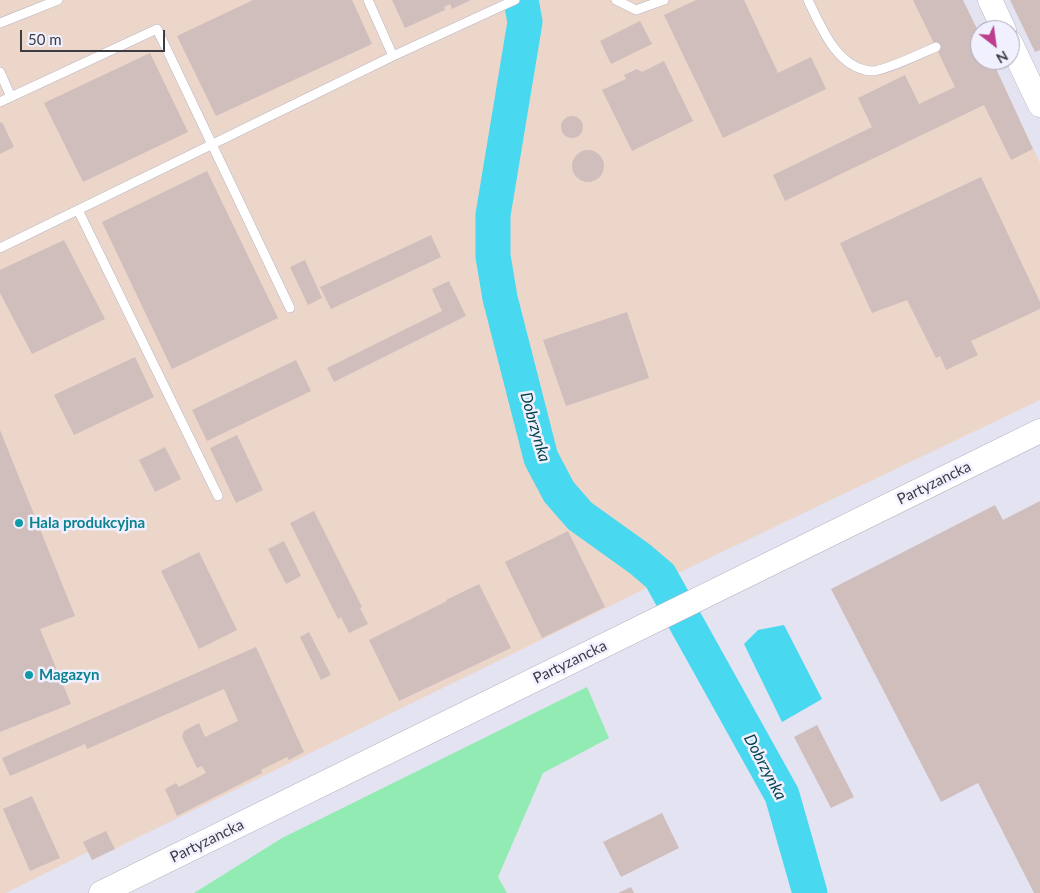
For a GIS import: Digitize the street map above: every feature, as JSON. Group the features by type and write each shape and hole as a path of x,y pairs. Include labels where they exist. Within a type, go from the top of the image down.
{"main road":[{"path":"990,0 999,20"},
{"path":"1020,63 1040,104"},
{"name":"Partyzancka","path":"101,893 1040,431"}],"lane":[{"path":"0,23 58,0"},
{"path":"368,0 393,56"},
{"path":"0,248 393,56 515,0"},
{"path":"616,0 636,10 664,0"},
{"path":"808,0 824,35 851,65 873,72 903,62 936,47"},
{"path":"0,102 157,29 290,308"},
{"path":"0,72 11,97"},
{"path":"78,210 218,496"}],"shaded area":[{"path":"0,0 963,0 970,25 970,70 997,70 1040,163 1040,400 651,586 92,860 88,852 6,893 0,893"}],"green space":[{"path":"587,687 609,738 543,773 498,877 507,893 194,893 282,838"}],"water":[{"path":"784,625 822,699 782,722 744,644 758,630"}],"building":[{"path":"253,0 352,0 372,44 216,116 177,36"},
{"path":"392,0 471,0 452,9 450,4 444,7 445,10 405,28"},
{"path":"696,0 744,0 778,73 811,57 826,89 723,138 664,15"},
{"path":"913,0 963,0 973,20 970,20 970,70 997,70 1033,149 1011,160 984,105 785,201 773,175 872,127 858,98 905,75 919,104 955,87"},
{"path":"1010,0 1040,0 1040,50 1035,52"},
{"path":"640,21 652,44 611,64 600,41"},
{"path":"150,53 188,132 83,182 44,103"},
{"path":"664,61 693,121 632,151 602,90 626,79 624,75 637,69 642,72"},
{"path":"568,116 576,116 583,123 583,131 576,138 568,138 561,131 561,123"},
{"path":"2,122 14,147 0,154 0,123"},
{"path":"588,150 600,154 604,166 600,178 588,182 576,178 572,166 576,154"},
{"path":"207,171 278,318 172,369 102,222"},
{"path":"981,177 1040,302 1040,309 971,341 978,355 946,370 940,356 936,358 907,300 872,313 840,243"},
{"path":"431,235 441,257 331,309 320,287"},
{"path":"64,240 105,319 32,354 0,293 0,270"},
{"path":"305,260 322,298 308,305 290,267"},
{"path":"449,281 466,316 334,382 327,368 442,311 432,289"},
{"path":"627,312 649,378 566,406 543,340"},
{"path":"135,357 154,397 74,435 54,395"},
{"path":"296,360 311,391 207,441 192,410"},
{"name":"Hala produkcyjna","path":"0,430 75,616 40,629 71,704 0,732"},
{"path":"237,435 263,490 236,503 210,448"},
{"path":"165,447 181,479 155,492 139,460"},
{"path":"1040,501 1040,893 1034,893 978,783 941,802 831,589 995,505 1003,520"},
{"path":"314,511 362,607 360,608 368,624 349,633 341,617 338,619 290,523"},
{"path":"568,531 605,607 542,638 505,562"},
{"path":"284,541 301,576 286,584 268,549"},
{"path":"199,552 237,630 199,649 161,571"},
{"path":"479,584 511,648 399,701 369,640"},
{"path":"309,632 331,675 321,680 300,637"},
{"path":"256,647 304,752 289,760 287,757 261,770 262,773 177,816 165,789 176,783 179,787 206,773 202,766 197,768 182,737 184,731 199,723 205,737 238,721 224,689 87,749 85,744 10,776 2,758"},
{"path":"817,725 854,797 831,808 794,737"},
{"path":"32,796 60,858 30,871 3,809"},
{"path":"662,813 679,848 621,877 603,842"},
{"path":"106,831 115,849 92,860 83,842"},
{"path":"631,887 634,893 618,893"}],"waterway":[{"name":"Dobrzynka","path":"521,0 525,22 493,215 493,256 500,298 541,458 559,492 580,516 640,559 660,576 782,795 810,893"}],"place":[{"name":"Hala produkcyjna","path":"19,523"},
{"name":"Magazyn","path":"29,675"}]}
